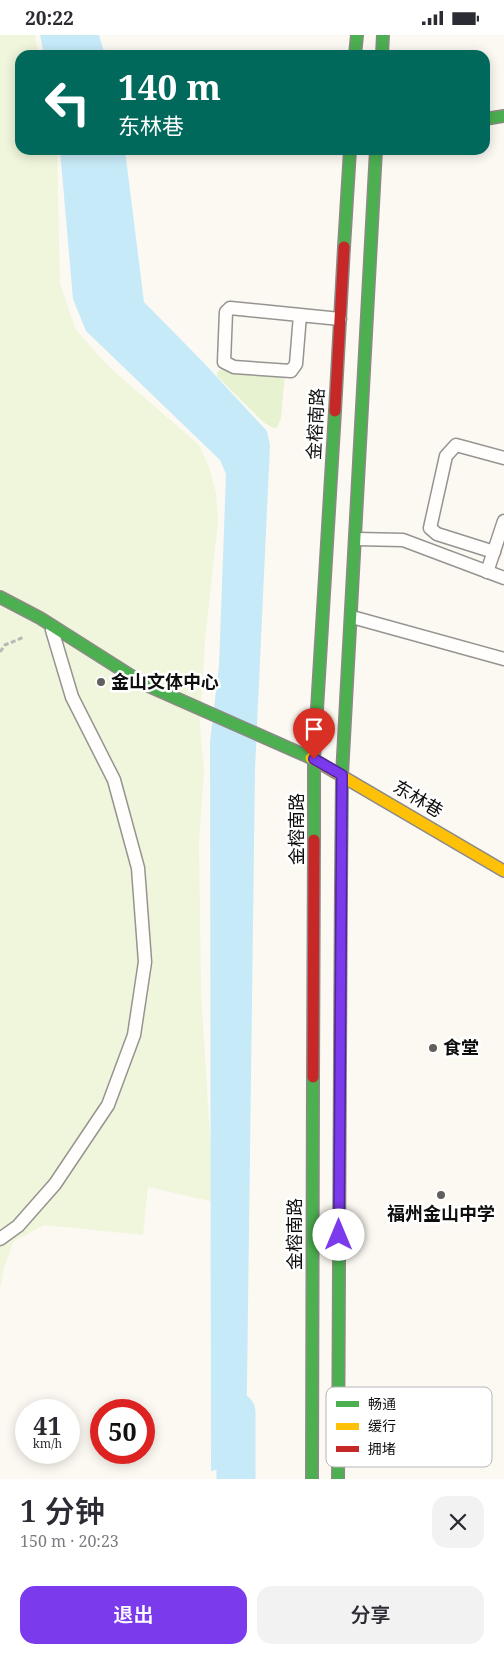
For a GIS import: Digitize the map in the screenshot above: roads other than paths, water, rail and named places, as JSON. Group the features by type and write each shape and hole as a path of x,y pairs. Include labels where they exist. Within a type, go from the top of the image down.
{"main road":[{"path":"356,50 357,35"},
{"path":"382,50 383,35"},
{"path":"490,118 504,116"},
{"name":"金榕南路","path":"312,1479 314,759 350,155"},
{"path":"339,1387 342,775 376,155"},
{"name":"东林巷","path":"0,597 40,618 144,685 314,759 504,871"},
{"path":"10,615 40,618"}],"lane":[{"path":"300,315 296,364 291,371 234,367 224,362 226,312 230,307 340,319"},
{"path":"494,552 437,534 430,528 446,456 456,445 504,459"},
{"path":"487,572 504,521"},
{"path":"356,539 403,540 504,578"},
{"path":"352,617 504,659"},
{"path":"0,1239 18,1225 55,1184 108,1105 134,1035 145,962 138,868 116,788 72,697 51,625"}],"water":[{"path":"40,35 99,35 104,50 43,50"},
{"path":"60,155 126,155 144,302 267,431 270,445 255,769 246,1463 211,1471 210,741 219,666 226,474 220,460 86,331 73,299"}],"waterway":[{"path":"236,1412 236,1479"}],"place":[{"name":"金山文体中心","path":"101,682"},
{"name":"食堂","path":"433,1048"},
{"name":"福州金山中学","path":"441,1195"}]}
